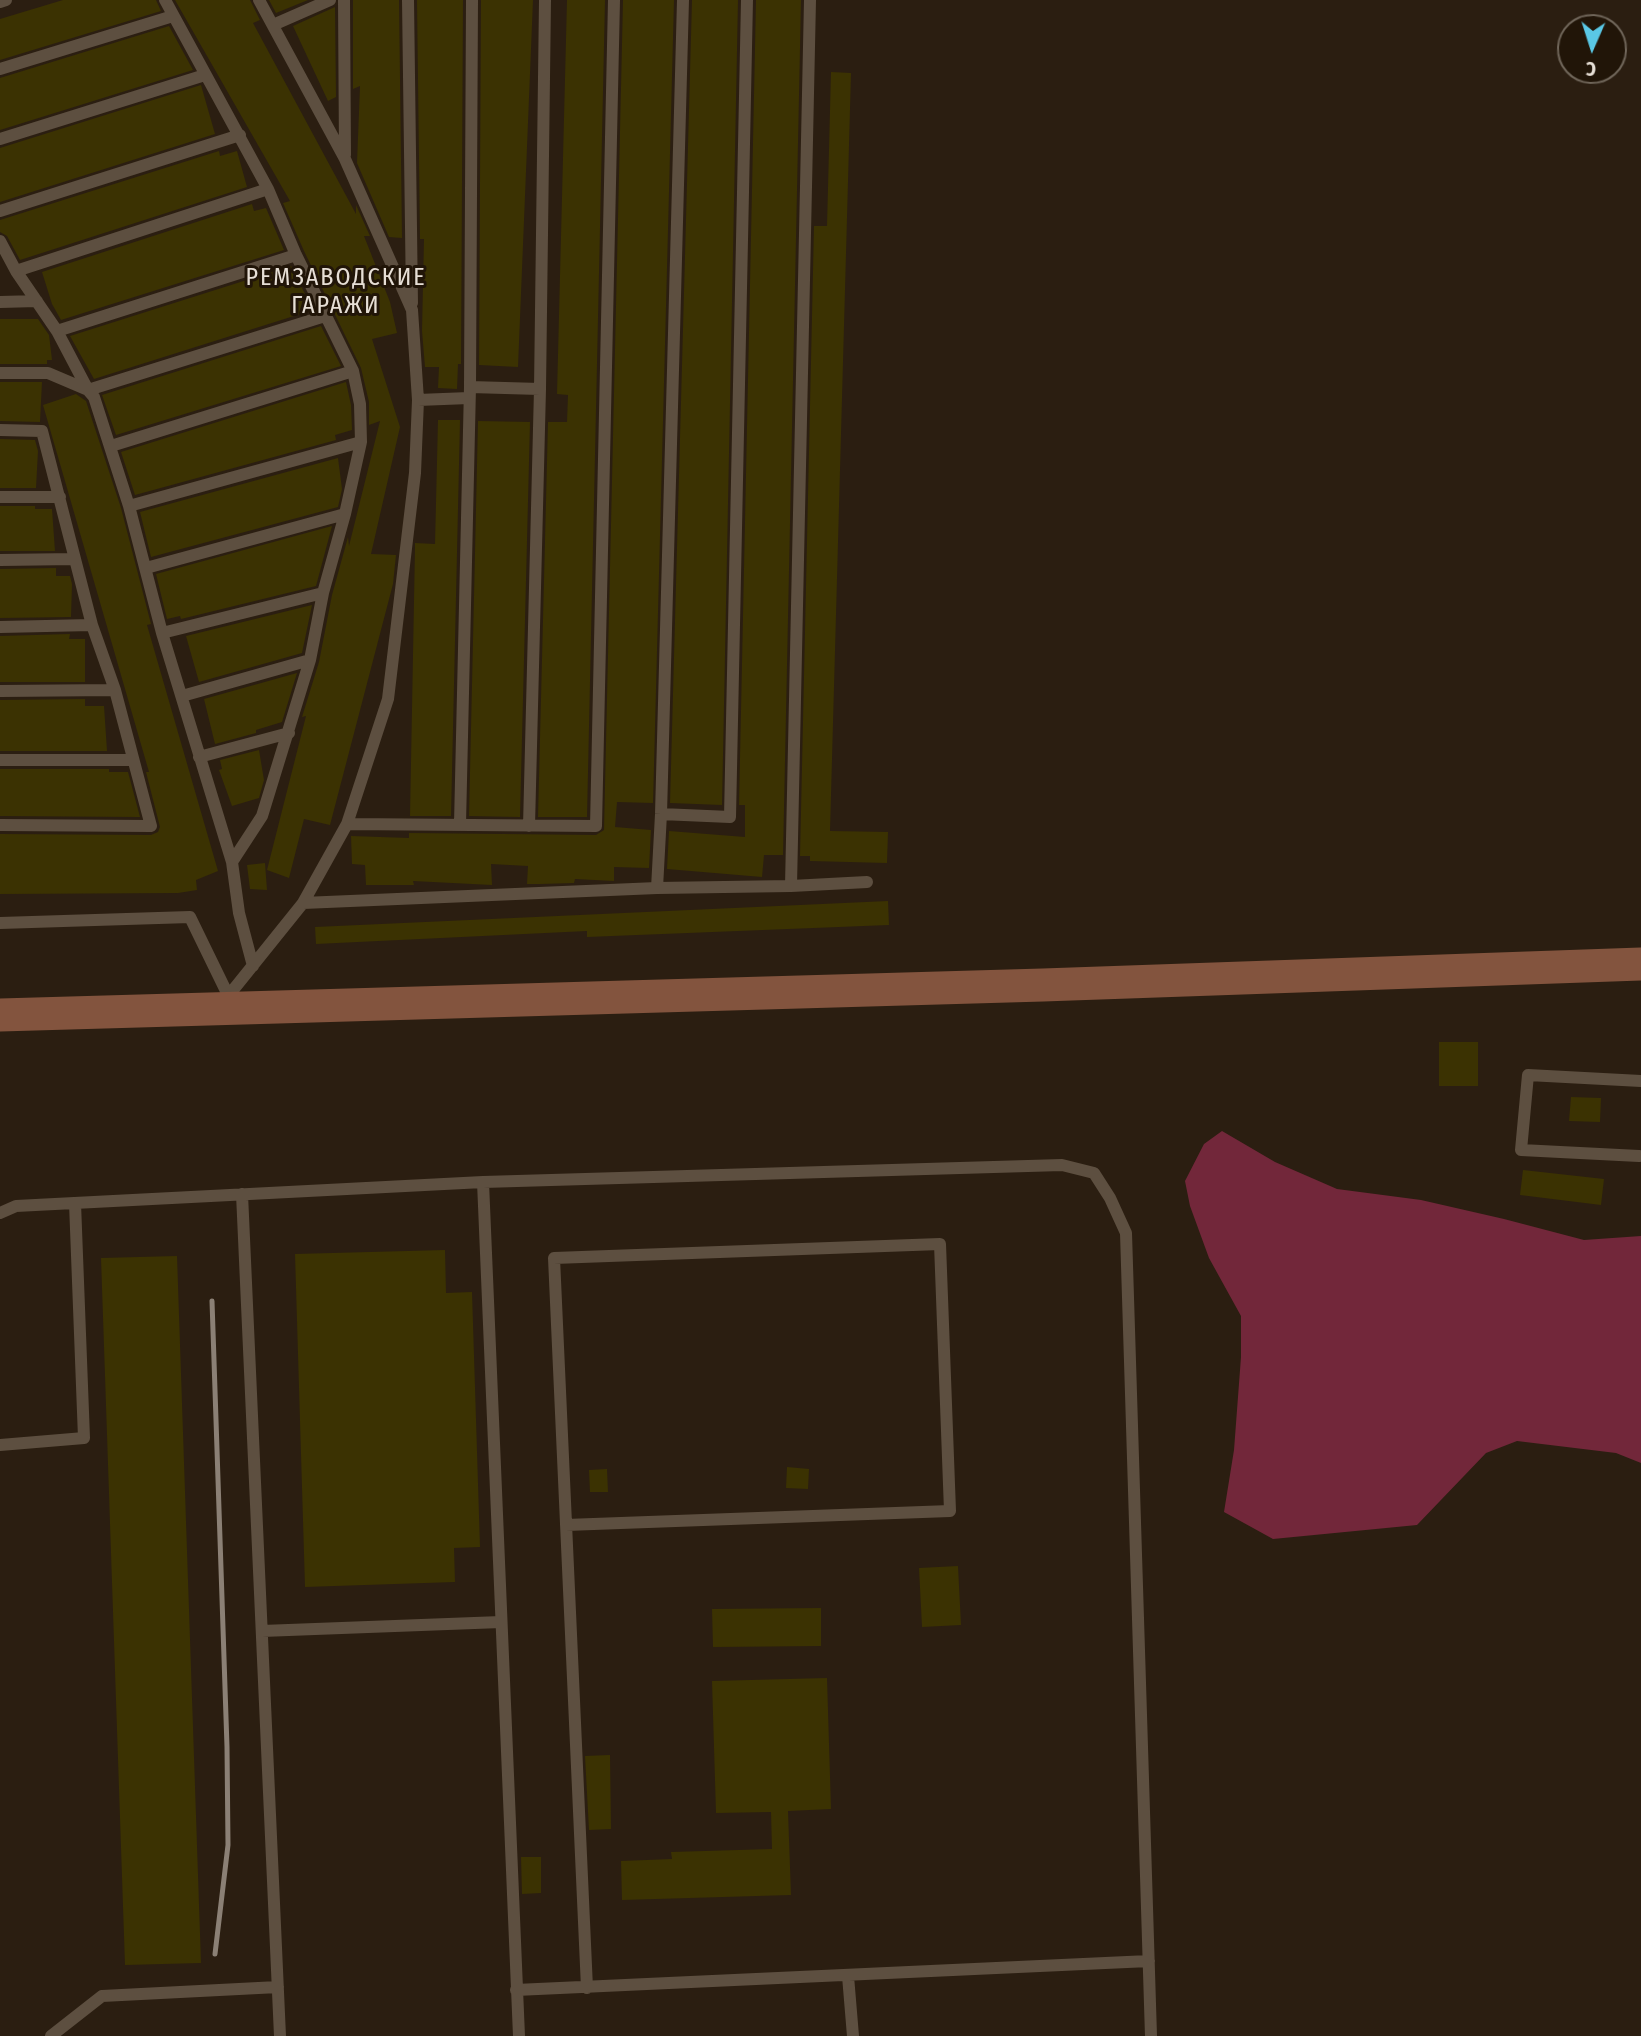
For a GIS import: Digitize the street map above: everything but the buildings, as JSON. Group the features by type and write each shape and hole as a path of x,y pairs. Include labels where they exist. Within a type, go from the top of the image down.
{"street":[{"path":"0,1016 223,1002 1029,985 1641,964"}],"lane":[{"path":"0,2 6,0"},
{"path":"164,0 268,189 296,255 353,371 360,404 361,442 323,593 310,660 262,816 233,862"},
{"path":"259,0 345,159 412,310"},
{"path":"273,25 330,0"},
{"path":"344,0 345,159"},
{"path":"0,923 190,917 223,1002 303,903 347,824 388,699 415,473 418,400 412,310 408,0"},
{"path":"460,824 469,392 472,0"},
{"path":"529,826 540,389 545,0"},
{"path":"347,824 596,826 614,0"},
{"path":"657,888 683,0"},
{"path":"661,814 730,817 747,0"},
{"path":"790,886 810,0"},
{"path":"0,69 173,16"},
{"path":"0,139 205,75"},
{"path":"0,211 240,135"},
{"path":"16,271 268,189"},
{"path":"0,242 16,271 57,331 94,397 129,506 162,633 199,757 233,862 239,913 253,966"},
{"path":"57,331 296,255"},
{"path":"0,302 37,301"},
{"path":"0,373 48,373 88,390 325,316"},
{"path":"111,446 353,371"},
{"path":"418,400 469,392 540,389"},
{"path":"0,430 42,431 92,625 114,690 151,826 0,825"},
{"path":"129,506 361,442"},
{"path":"0,497 60,497"},
{"path":"146,568 345,514"},
{"path":"0,560 75,559"},
{"path":"162,633 323,593"},
{"path":"0,626 92,625"},
{"path":"182,696 310,660"},
{"path":"0,691 114,690"},
{"path":"199,757 289,733"},
{"path":"0,760 133,760"},
{"path":"303,903 867,882"},
{"path":"1639,1156 1521,1150 1528,1075 1641,1081"},
{"path":"0,1213 16,1206 483,1182 1062,1165 1094,1173 1110,1198 1126,1233 1151,2036"},
{"path":"483,1182 519,2036"},
{"path":"242,1194 281,2036"},
{"path":"0,1445 84,1438 75,1203"},
{"path":"566,1525 950,1511 940,1244 554,1258 566,1525 587,1988"},
{"path":"262,1631 501,1622"},
{"path":"516,1990 1149,1961"},
{"path":"848,1976 853,2036"},
{"path":"51,2036 103,1996 278,1987"}],"shaded area":[{"path":"1222,1131 1275,1162 1337,1189 1421,1200 1584,1240 1641,1236 1641,1463 1616,1453 1517,1441 1486,1453 1417,1525 1273,1539 1224,1512 1234,1450 1241,1357 1241,1316 1209,1258 1190,1206 1185,1181 1204,1144"}],"railway":[{"path":"212,1301 228,1845 215,1954"}],"district":[{"name":"РЕМЗАВОДСКИЕ ГАРАЖИ","path":"336,292"}]}
